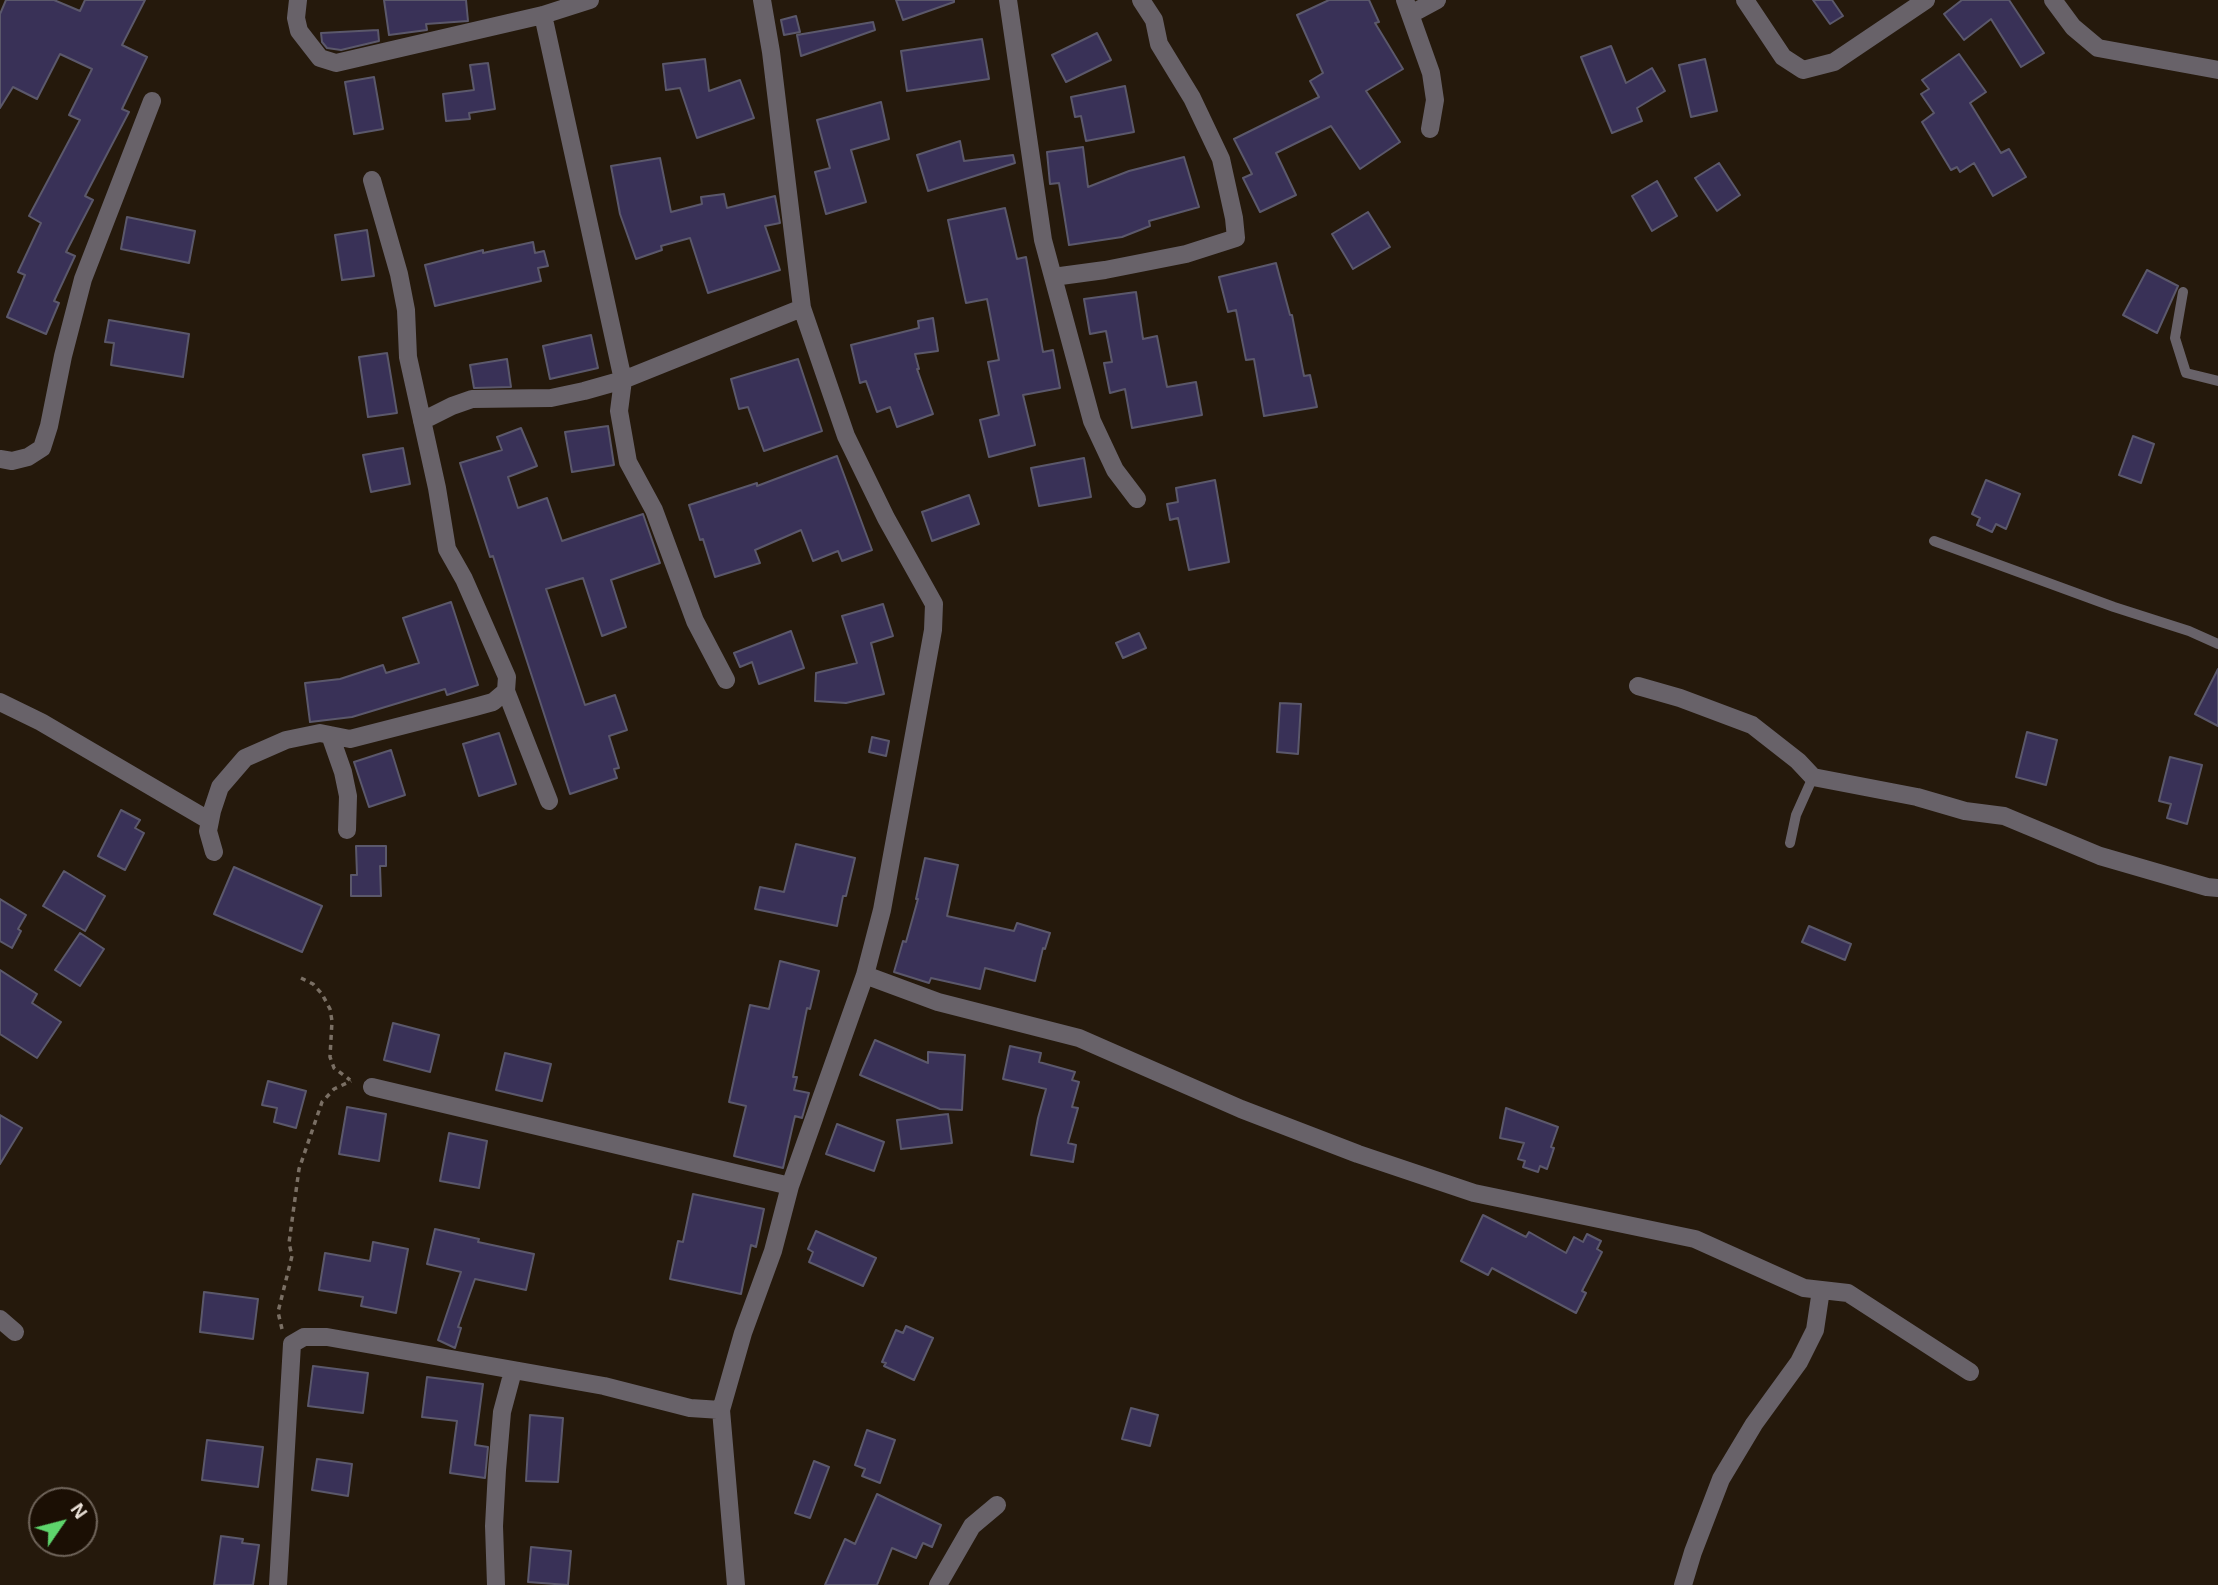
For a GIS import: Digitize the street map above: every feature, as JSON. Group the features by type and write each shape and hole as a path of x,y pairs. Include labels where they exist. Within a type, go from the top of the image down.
{"street":[{"path":"298,0 296,18 299,31 320,58 336,63 543,15 590,0"},
{"path":"736,1585 721,1410 743,1333 773,1251 790,1186 865,975 882,909 933,630 934,604 886,518 846,436 802,308 771,52 762,0"},
{"path":"1007,0 1043,240 1092,421 1115,470 1137,499"},
{"path":"1053,276 1105,270 1186,254 1236,238 1221,159 1192,99 1159,44 1154,20 1141,0"},
{"path":"1430,129 1435,100 1431,74 1408,7 1437,0"},
{"path":"1745,0 1783,57 1803,70 1833,62 1926,0"},
{"path":"2053,0 2073,27 2098,48 2218,70"},
{"path":"543,15 622,380 619,411 628,462 654,510 695,621 726,680"},
{"path":"0,459 12,461 29,457 42,448 83,279 152,101"},
{"path":"372,180 399,274 406,310 408,357 437,488 447,549 507,677 506,691 549,801"},
{"path":"422,421 472,399 551,398 622,380 802,308"},
{"path":"1638,686 1680,698 1752,725 1813,776 1917,797 1965,811 2004,816 2100,856 2218,888"},
{"path":"214,852 208,831 220,787 245,758 286,740 320,733 350,739 493,702 506,691"},
{"path":"0,702 41,722 210,821"},
{"path":"330,735 348,796 346,830"},
{"path":"865,975 938,1002 1079,1038 1241,1109 1358,1154 1474,1193 1695,1239 1804,1288 1848,1293 1970,1372"},
{"path":"372,1087 790,1186"},
{"path":"1683,1585 1721,1479 1754,1424 1799,1362 1815,1331 1821,1290"},
{"path":"0,1319 15,1332"},
{"path":"278,1585 292,1345 304,1337 327,1337 604,1386 691,1408 721,1410"},
{"path":"496,1585 494,1526 497,1470 502,1412 513,1371"},
{"path":"938,1585 972,1526 997,1505"}],"lane":[{"path":"2183,292 2175,338 2186,373 2218,381"},
{"path":"1934,541 2114,607 2189,631 2218,644"},
{"path":"1790,843 1797,815 1813,776"}],"path":[{"path":"301,978 313,984 330,1009 330,1057 334,1068 351,1081 372,1087"},
{"path":"292,1345 282,1329 278,1312 292,1255 289,1243 299,1169 322,1102 334,1089 351,1081"}],"building":[{"path":"6,0 54,0 80,11 85,0 145,0 122,45 147,57 122,109 129,112 85,196 93,200 66,252 75,256 54,301 59,303 46,334 7,317 25,275 18,272 41,223 29,216 80,120 69,115 92,69 60,54 37,99 13,87 0,108 0,14"},
{"path":"384,0 466,0 468,21 426,24 427,30 389,35"},
{"path":"896,0 954,0 954,2 903,20"},
{"path":"1329,0 1369,0 1379,22 1375,23 1403,69 1366,91 1400,142 1360,169 1331,126 1276,153 1296,195 1260,212 1243,178 1252,174 1234,139 1319,97 1310,81 1323,73 1297,15"},
{"path":"1813,0 1832,0 1843,16 1830,24"},
{"path":"1962,0 2009,0 2044,53 2021,67 1991,19 1964,40 1944,14"},
{"path":"796,16 800,32 784,35 781,20"},
{"path":"873,22 875,30 801,56 797,35"},
{"path":"378,30 379,41 341,50 327,48 322,42 321,33"},
{"path":"1097,33 1111,60 1066,82 1052,55"},
{"path":"982,39 989,79 907,91 901,51"},
{"path":"1611,46 1626,83 1652,68 1665,91 1637,108 1642,121 1612,133 1581,57"},
{"path":"1959,54 1986,92 1970,103 2001,153 2009,149 2026,177 1993,196 1974,163 1960,172 1957,167 1951,170 1922,122 1934,113 1921,94 1929,89 1922,80"},
{"path":"705,59 709,91 740,80 754,118 697,138 680,88 666,90 663,64"},
{"path":"1705,59 1717,111 1691,117 1679,65"},
{"path":"488,63 495,109 469,113 470,119 446,121 443,94 474,90 470,65"},
{"path":"374,77 383,129 354,134 345,82"},
{"path":"1125,86 1134,132 1086,141 1081,116 1075,117 1071,97"},
{"path":"881,102 889,139 851,150 866,202 826,214 815,172 830,168 817,120"},
{"path":"960,141 964,161 1013,155 1015,163 928,191 917,155"},
{"path":"1083,147 1088,187 1129,171 1184,157 1199,207 1149,221 1150,226 1122,237 1069,245 1059,183 1050,184 1047,152"},
{"path":"660,158 671,212 702,204 701,197 724,194 727,208 775,196 780,223 765,226 780,270 708,293 690,238 661,246 662,250 636,259 620,214 611,166"},
{"path":"1719,163 1740,195 1717,211 1695,178"},
{"path":"1657,181 1677,216 1652,231 1632,196"},
{"path":"1005,208 1017,259 1026,257 1043,352 1053,350 1060,388 1023,395 1035,445 989,457 980,420 999,415 988,362 999,360 987,299 966,303 948,220"},
{"path":"1368,212 1390,247 1353,269 1332,234"},
{"path":"127,217 195,231 189,263 121,249"},
{"path":"367,230 374,276 342,280 335,235"},
{"path":"533,242 535,253 544,251 548,266 538,268 541,281 435,306 425,265 483,250 483,253"},
{"path":"1276,263 1292,315 1304,376 1310,375 1317,407 1264,416 1254,359 1246,360 1236,310 1228,312 1219,277"},
{"path":"2147,270 2178,286 2157,333 2123,315"},
{"path":"1136,292 1143,339 1157,336 1167,387 1196,382 1202,415 1132,428 1125,389 1110,393 1104,363 1112,362 1106,331 1090,334 1084,299"},
{"path":"933,318 938,351 915,354 917,369 933,414 897,427 890,407 877,412 866,381 860,383 851,345 919,328 918,321"},
{"path":"109,320 189,334 183,377 111,365 114,343 105,342"},
{"path":"591,335 598,368 550,379 543,346"},
{"path":"387,353 397,413 368,417 359,357"},
{"path":"507,359 511,387 474,388 470,365"},
{"path":"798,359 822,431 764,451 748,407 739,409 731,379"},
{"path":"608,426 614,465 572,472 565,432"},
{"path":"521,428 537,466 508,477 518,508 547,498 562,541 643,514 660,563 611,580 626,627 602,636 583,578 546,589 585,705 615,695 627,730 609,736 619,768 614,769 617,778 570,794 460,463 502,450 497,437"},
{"path":"2133,436 2154,444 2141,483 2119,475"},
{"path":"403,448 410,484 371,492 363,455"},
{"path":"837,456 872,550 842,561 838,551 813,561 801,530 755,550 760,563 715,577 689,505 757,483 757,486"},
{"path":"1084,458 1091,497 1039,506 1031,468"},
{"path":"1215,480 1229,562 1189,570 1178,518 1170,520 1167,504 1178,502 1176,488"},
{"path":"1986,480 2020,494 2006,529 1996,524 1992,532 1977,525 1980,518 1972,514"},
{"path":"969,495 979,524 932,541 922,512"},
{"path":"451,602 478,685 447,695 445,689 352,717 310,722 305,683 340,679 383,665 386,673 419,663 403,618"},
{"path":"883,604 893,636 871,643 884,694 846,703 815,701 816,673 857,663 842,616"},
{"path":"791,631 804,668 759,684 752,662 740,667 734,653"},
{"path":"1139,633 1146,648 1123,658 1116,643"},
{"path":"2218,669 2218,726 2195,714"},
{"path":"1280,703 1301,704 1298,754 1277,752"},
{"path":"2027,732 2057,740 2046,785 2016,777"},
{"path":"499,733 516,784 479,796 463,744"},
{"path":"872,737 889,741 886,756 869,752"},
{"path":"391,750 405,795 369,807 354,762"},
{"path":"2170,757 2202,765 2187,824 2167,818 2171,804 2159,801"},
{"path":"121,810 140,820 135,828 144,833 125,870 98,856"},
{"path":"796,844 855,858 837,926 755,909 760,887 784,892"},
{"path":"356,846 386,846 386,866 380,866 381,896 351,896 351,875 357,875"},
{"path":"925,858 958,865 947,916 1014,931 1017,923 1050,933 1045,949 1043,948 1035,981 985,968 980,989 931,978 929,983 894,972 918,899"},
{"path":"234,867 322,906 302,952 214,914"},
{"path":"64,871 105,896 85,931 43,906"},
{"path":"0,899 26,915 12,948 0,941"},
{"path":"1809,926 1851,944 1845,960 1802,942"},
{"path":"80,933 104,949 80,986 55,970"},
{"path":"780,961 819,971 810,1009 807,1008 793,1077 797,1077 794,1090 809,1093 802,1118 795,1116 783,1168 734,1156 746,1106 729,1102 750,1005 769,1009"},
{"path":"0,970 37,994 32,1003 61,1022 37,1058 0,1034"},
{"path":"393,1023 439,1035 430,1072 384,1060"},
{"path":"875,1040 928,1063 928,1052 965,1055 962,1110 940,1109 860,1075"},
{"path":"1010,1046 1041,1053 1039,1062 1075,1072 1072,1080 1079,1082 1072,1107 1078,1108 1068,1143 1076,1145 1073,1162 1031,1155 1046,1089 1003,1079"},
{"path":"505,1053 551,1064 542,1101 496,1090"},
{"path":"268,1081 306,1091 296,1128 274,1122 277,1108 262,1105"},
{"path":"347,1107 386,1114 379,1161 339,1154"},
{"path":"1506,1108 1558,1127 1547,1169 1540,1166 1538,1172 1523,1167 1525,1161 1518,1159 1524,1143 1500,1138"},
{"path":"948,1114 952,1143 901,1149 897,1120"},
{"path":"0,1115 22,1128 0,1164"},
{"path":"837,1124 884,1142 874,1171 826,1154"},
{"path":"449,1133 487,1141 479,1188 440,1181"},
{"path":"693,1194 764,1209 756,1247 751,1245 741,1294 670,1279 678,1241 683,1242"},
{"path":"1483,1215 1526,1237 1529,1232 1566,1253 1574,1237 1583,1242 1587,1234 1601,1241 1597,1249 1602,1252 1582,1291 1586,1293 1576,1313 1492,1268 1488,1275 1461,1261"},
{"path":"435,1229 534,1254 526,1290 475,1279 458,1327 461,1328 455,1348 438,1340 461,1272 427,1264"},
{"path":"816,1231 876,1258 863,1286 809,1262 813,1252 808,1249"},
{"path":"373,1242 408,1249 396,1313 361,1306 363,1297 319,1290 325,1253 370,1261"},
{"path":"204,1292 258,1299 253,1339 200,1332"},
{"path":"906,1326 933,1338 914,1380 884,1366 886,1363 882,1362 896,1330 903,1333"},
{"path":"313,1366 368,1373 363,1413 308,1406"},
{"path":"427,1377 483,1384 475,1445 488,1447 485,1478 450,1473 457,1421 422,1417"},
{"path":"1131,1408 1158,1415 1150,1446 1122,1439"},
{"path":"530,1415 563,1418 558,1482 526,1481"},
{"path":"867,1430 895,1440 880,1483 862,1476 865,1469 855,1465"},
{"path":"207,1440 263,1447 258,1487 202,1480"},
{"path":"317,1459 352,1464 348,1496 312,1490"},
{"path":"814,1461 829,1467 810,1518 795,1513"},
{"path":"877,1494 941,1525 932,1547 923,1543 916,1558 892,1548 877,1585 825,1585 845,1539 855,1544"},
{"path":"221,1536 243,1539 242,1543 259,1545 253,1585 214,1585"},
{"path":"531,1547 571,1551 568,1585 528,1582"}]}
